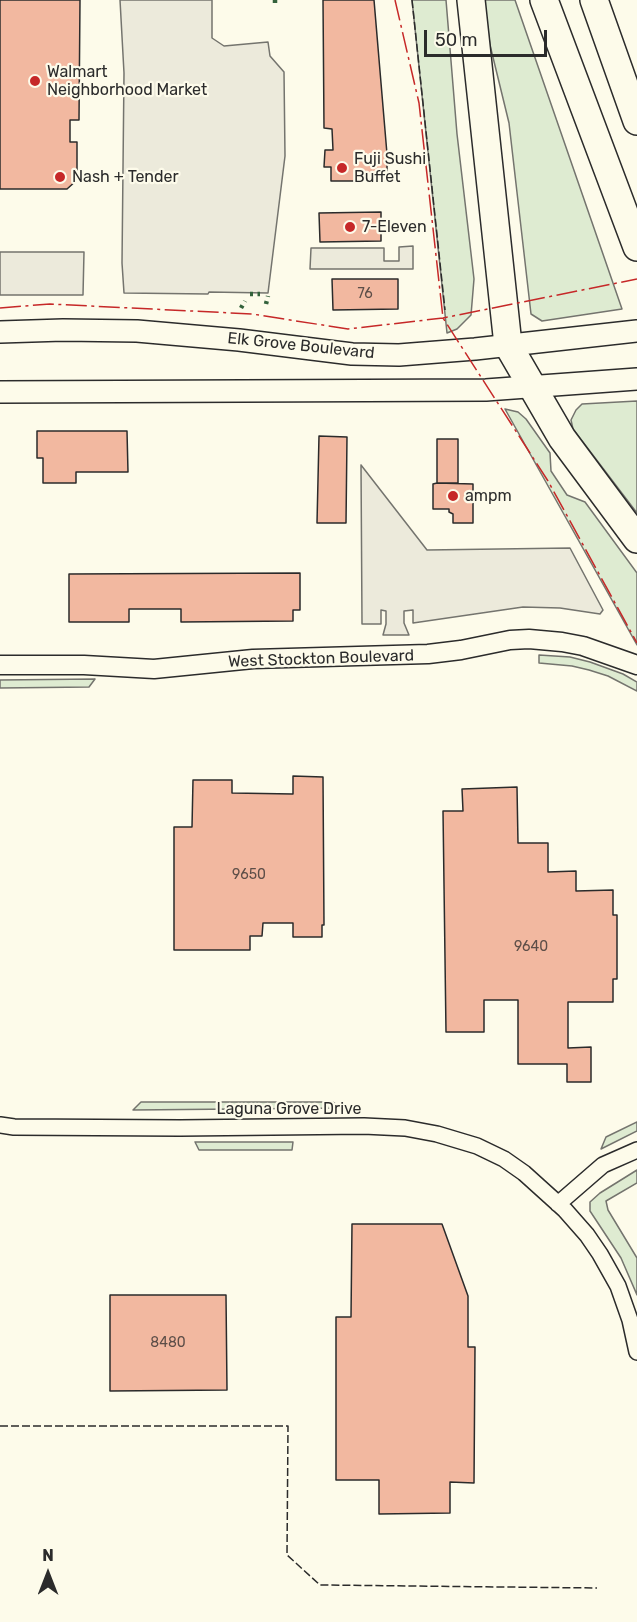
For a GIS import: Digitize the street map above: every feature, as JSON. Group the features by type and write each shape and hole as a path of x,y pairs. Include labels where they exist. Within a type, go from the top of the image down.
{"highway":[{"path":"471,0 508,345 562,438 637,539"},
{"path":"544,0 637,247"},
{"path":"594,0 637,121"}],"main road":[{"name":"Elk Grove Boulevard","path":"0,332 137,331 194,335 352,354 399,355 637,331"},
{"path":"0,392 280,392 532,388 632,379"}],"street":[{"name":"West Stockton Boulevard","path":"0,665 84,665 154,669 253,659 428,654 510,640 529,639 583,646 637,665"},
{"name":"Laguna Grove Drive","path":"0,1125 14,1127 364,1126 405,1128 458,1139 504,1159 524,1173 558,1203 586,1234 618,1286 630,1320 637,1352"},
{"path":"558,1203 603,1166 637,1150"}],"green space":[{"path":"412,0 446,0 457,134 474,279 471,315 457,329 447,333"},
{"path":"484,0 515,0 622,309 542,321 531,314 509,123 490,45"},
{"path":"637,401 637,513 573,429 571,420 582,404"},
{"path":"505,409 518,412 526,419 550,453 551,471 567,495 585,502 637,573 637,645"},
{"path":"539,655 570,657 623,674 637,682 637,691 608,676 589,670 539,663"},
{"path":"95,679 89,687 0,688 0,680"},
{"path":"141,1102 333,1102 341,1108 133,1110"},
{"path":"637,1122 637,1131 601,1149 606,1137"},
{"path":"195,1142 293,1142 292,1150 199,1150"},
{"path":"637,1170 637,1183 606,1201 608,1210 637,1258 637,1295 621,1258 590,1211 590,1202 600,1193"}],"shaded area":[{"path":"120,0 212,0 212,38 224,46 268,42 270,56 284,72 285,156 268,293 124,293 122,263 124,73"},
{"path":"413,246 413,269 310,269 311,248 384,248 384,261 399,261 399,247"},
{"path":"0,252 84,252 83,295 0,295"},
{"path":"361,465 427,550 570,548 603,610 600,614 560,608 523,607 413,623 413,610 404,611 404,623 409,635 383,635 386,611 381,610 381,624 362,624"}],"building":[{"path":"0,0 80,0 79,120 70,120 70,142 77,142 77,180 67,189 0,189"},
{"path":"323,0 374,0 387,154 387,181 331,181 331,167 324,167 325,150 333,150 332,129 324,128"},
{"name":"7-Eleven","path":"381,212 381,241 320,242 319,213"},
{"path":"332,279 398,279 398,309 333,310"},
{"path":"37,431 127,431 128,472 76,472 76,483 43,483 43,458 37,458"},
{"path":"319,436 347,437 346,523 317,523"},
{"path":"437,439 458,439 458,483 437,483"},
{"name":"ampm","path":"433,484 473,484 473,523 453,523 453,514 449,512 449,509 433,509"},
{"path":"300,573 300,610 293,610 293,621 181,622 181,609 129,609 129,622 69,622 69,574"},
{"path":"293,776 323,777 324,925 322,925 322,937 293,937 293,923 263,923 262,936 250,936 250,950 174,950 174,827 192,827 193,780 232,780 232,793 293,794"},
{"path":"517,787 518,843 548,843 548,872 576,871 576,891 613,890 613,915 617,915 617,979 613,979 613,1002 568,1002 568,1048 591,1047 591,1082 567,1082 567,1064 518,1064 518,1000 484,1000 484,1032 446,1032 443,811 463,811 462,789"},
{"path":"352,1224 442,1224 468,1296 468,1347 475,1347 474,1483 450,1482 450,1513 379,1514 379,1480 336,1480 336,1317 351,1317"},
{"path":"110,1295 226,1295 227,1390 110,1391"}],"hedge":[{"path":"250,294 260,294"},
{"path":"266,304 268,296"},
{"path":"241,308 245,301"}],"fence":[{"path":"412,0 445,310"},
{"path":"0,1426 288,1426 287,1555 320,1585 597,1588"}],"power":[{"path":"395,0 419,103 443,318 548,481 637,643"},
{"path":"0,308 50,304 252,314 348,329 443,318 637,279"}],"place":[{"name":"Walmart Neighborhood Market","path":"35,81"},
{"name":"Fuji Sushi Buffet","path":"342,168"},
{"name":"Nash + Tender","path":"60,177"},
{"name":"7-Eleven","path":"350,227"},
{"name":"ampm","path":"453,496"}]}
